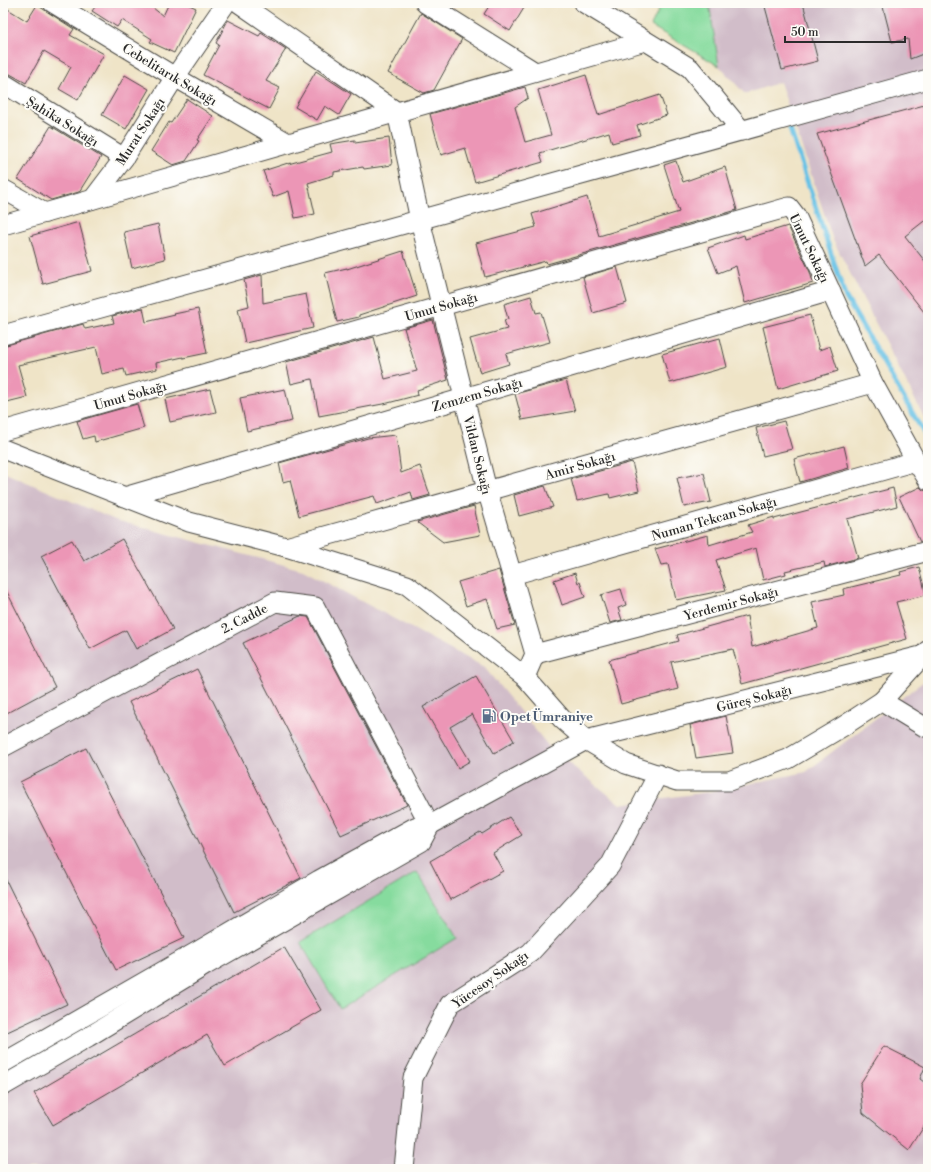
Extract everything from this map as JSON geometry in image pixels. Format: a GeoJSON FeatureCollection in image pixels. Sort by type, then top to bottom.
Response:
{"type":"FeatureCollection","features":[{"type":"Feature","properties":{"kind":"street","name":"Cebelitarık Sokağı"},"geometry":{"type":"LineString","coordinates":[[53,3],[288,143]]}},
{"type":"Feature","properties":{"kind":"street","name":"Murat Sokağı"},"geometry":{"type":"LineString","coordinates":[[92,199],[124,158],[175,77],[226,3]]}},
{"type":"Feature","properties":{"kind":"street"},"geometry":{"type":"LineString","coordinates":[[239,3],[397,112]]}},
{"type":"Feature","properties":{"kind":"street"},"geometry":{"type":"LineString","coordinates":[[425,3],[535,72]]}},
{"type":"Feature","properties":{"kind":"street"},"geometry":{"type":"LineString","coordinates":[[584,3],[690,68],[742,131]]}},
{"type":"Feature","properties":{"kind":"street"},"geometry":{"type":"LineString","coordinates":[[3,225],[645,41]]}},
{"type":"Feature","properties":{"kind":"street"},"geometry":{"type":"LineString","coordinates":[[3,335],[928,79]]}},
{"type":"Feature","properties":{"kind":"street","name":"Şahika Sokağı"},"geometry":{"type":"LineString","coordinates":[[3,83],[124,158]]}},
{"type":"Feature","properties":{"kind":"street","name":"Vildan Sokağı"},"geometry":{"type":"LineString","coordinates":[[397,112],[420,220],[463,398],[487,490],[535,654]]}},
{"type":"Feature","properties":{"kind":"street"},"geometry":{"type":"LineString","coordinates":[[3,189],[45,213]]}},
{"type":"Feature","properties":{"kind":"street","name":"Umut Sokağı"},"geometry":{"type":"LineString","coordinates":[[3,432],[789,207],[796,216],[831,291]]}},
{"type":"Feature","properties":{"kind":"street"},"geometry":{"type":"LineString","coordinates":[[831,291],[873,383],[928,480]]}},
{"type":"Feature","properties":{"kind":"street","name":"Zemzem Sokağı"},"geometry":{"type":"LineString","coordinates":[[124,497],[831,291]]}},
{"type":"Feature","properties":{"kind":"street","name":"Amir Sokağı"},"geometry":{"type":"LineString","coordinates":[[286,546],[873,383]]}},
{"type":"Feature","properties":{"kind":"street"},"geometry":{"type":"LineString","coordinates":[[3,449],[189,522],[286,546],[407,585],[525,677],[562,719],[586,740],[626,764],[677,781],[728,781],[788,759],[882,701],[925,653]]}},
{"type":"Feature","properties":{"kind":"street","name":"Numan Tekcan Sokağı"},"geometry":{"type":"LineString","coordinates":[[512,575],[916,461]]}},
{"type":"Feature","properties":{"kind":"street","name":"Yerdemir Sokağı"},"geometry":{"type":"LineString","coordinates":[[535,654],[928,551]]}},
{"type":"Feature","properties":{"kind":"street","name":"2. Cadde"},"geometry":{"type":"LineString","coordinates":[[3,747],[275,602],[315,607],[430,825]]}},
{"type":"Feature","properties":{"kind":"street","name":"Güreş Sokağı"},"geometry":{"type":"LineString","coordinates":[[3,1063],[319,880],[416,827],[430,825],[586,740],[925,653]]}},
{"type":"Feature","properties":{"kind":"street"},"geometry":{"type":"LineString","coordinates":[[525,677],[535,654]]}},
{"type":"Feature","properties":{"kind":"street"},"geometry":{"type":"LineString","coordinates":[[882,701],[922,726],[928,728]]}},
{"type":"Feature","properties":{"kind":"street","name":"Yücesoy Sokağı"},"geometry":{"type":"LineString","coordinates":[[404,1169],[413,1078],[450,1004],[530,953],[610,866],[658,774]]}},
{"type":"Feature","properties":{"kind":"street"},"geometry":{"type":"LineString","coordinates":[[3,1086],[88,1037],[206,965],[422,842],[430,825]]}},
{"type":"Feature","properties":{"kind":"shaded area"},"geometry":{"type":"Polygon","coordinates":[[[709,3],[928,3],[928,425],[833,240],[780,82],[745,94],[719,66],[709,3]]]}},
{"type":"Feature","properties":{"kind":"shaded area"},"geometry":{"type":"Polygon","coordinates":[[[3,472],[115,520],[303,570],[484,667],[550,748],[620,804],[709,792],[806,772],[928,678],[928,1169],[3,1169],[3,472]]]}},
{"type":"Feature","properties":{"kind":"green space"},"geometry":{"type":"Polygon","coordinates":[[[662,3],[709,3],[719,66],[651,26],[662,3]]]}},
{"type":"Feature","properties":{"kind":"green space"},"geometry":{"type":"Polygon","coordinates":[[[417,872],[457,938],[340,1009],[300,942],[417,872]]]}},
{"type":"Feature","properties":{"kind":"building"},"geometry":{"type":"Polygon","coordinates":[[[98,3],[147,3],[163,16],[169,3],[185,3],[196,8],[174,53],[150,42],[152,39],[122,20],[117,27],[92,11],[98,3]]]}},
{"type":"Feature","properties":{"kind":"building"},"geometry":{"type":"Polygon","coordinates":[[[446,3],[457,3],[454,8],[446,3]]]}},
{"type":"Feature","properties":{"kind":"building"},"geometry":{"type":"Polygon","coordinates":[[[491,3],[527,3],[510,31],[484,14],[491,3]]]}},
{"type":"Feature","properties":{"kind":"building"},"geometry":{"type":"Polygon","coordinates":[[[764,3],[803,3],[818,61],[782,70],[764,3]]]}},
{"type":"Feature","properties":{"kind":"building"},"geometry":{"type":"Polygon","coordinates":[[[882,3],[928,3],[928,52],[910,59],[908,39],[892,42],[882,3]]]}},
{"type":"Feature","properties":{"kind":"building"},"geometry":{"type":"Polygon","coordinates":[[[37,5],[74,29],[70,35],[104,54],[78,100],[59,89],[71,67],[44,51],[26,83],[3,70],[3,6],[27,21],[37,5]]]}},
{"type":"Feature","properties":{"kind":"building"},"geometry":{"type":"Polygon","coordinates":[[[421,13],[462,39],[434,90],[424,93],[388,73],[421,13]]]}},
{"type":"Feature","properties":{"kind":"building"},"geometry":{"type":"Polygon","coordinates":[[[228,20],[259,36],[261,33],[286,49],[266,81],[280,88],[269,109],[203,75],[219,45],[216,43],[228,20]]]}},
{"type":"Feature","properties":{"kind":"building"},"geometry":{"type":"Polygon","coordinates":[[[316,71],[351,94],[339,115],[325,106],[317,120],[295,107],[316,71]]]}},
{"type":"Feature","properties":{"kind":"building"},"geometry":{"type":"Polygon","coordinates":[[[125,75],[149,89],[126,129],[102,115],[125,75]]]}},
{"type":"Feature","properties":{"kind":"building"},"geometry":{"type":"Polygon","coordinates":[[[586,75],[598,115],[660,95],[667,115],[637,125],[640,135],[612,143],[609,132],[540,153],[543,162],[475,182],[465,148],[441,155],[430,114],[525,87],[528,98],[515,107],[525,142],[551,135],[538,90],[586,75]]]}},
{"type":"Feature","properties":{"kind":"building"},"geometry":{"type":"Polygon","coordinates":[[[187,99],[213,116],[197,140],[199,141],[186,161],[173,165],[151,151],[169,122],[171,123],[187,99]]]}},
{"type":"Feature","properties":{"kind":"building"},"geometry":{"type":"Polygon","coordinates":[[[928,104],[928,218],[905,236],[928,265],[928,317],[879,255],[865,266],[817,134],[928,104]]]}},
{"type":"Feature","properties":{"kind":"building"},"geometry":{"type":"Polygon","coordinates":[[[51,126],[101,157],[79,192],[51,200],[18,179],[51,126]]]}},
{"type":"Feature","properties":{"kind":"building"},"geometry":{"type":"Polygon","coordinates":[[[389,138],[392,165],[364,169],[363,167],[334,172],[334,175],[308,183],[315,214],[295,218],[289,191],[273,197],[263,171],[332,152],[330,144],[355,140],[355,143],[389,138]]]}},
{"type":"Feature","properties":{"kind":"building"},"geometry":{"type":"Polygon","coordinates":[[[676,161],[683,182],[725,167],[737,210],[547,264],[546,261],[485,277],[476,243],[536,227],[532,214],[587,197],[599,236],[679,212],[664,165],[676,161]]]}},
{"type":"Feature","properties":{"kind":"building"},"geometry":{"type":"Polygon","coordinates":[[[79,222],[92,271],[43,284],[30,236],[79,222]]]}},
{"type":"Feature","properties":{"kind":"building"},"geometry":{"type":"Polygon","coordinates":[[[158,224],[165,259],[132,268],[124,232],[158,224]]]}},
{"type":"Feature","properties":{"kind":"building"},"geometry":{"type":"Polygon","coordinates":[[[788,226],[810,272],[813,283],[745,303],[736,266],[718,273],[708,248],[744,235],[745,239],[788,226]]]}},
{"type":"Feature","properties":{"kind":"building"},"geometry":{"type":"Polygon","coordinates":[[[403,251],[417,296],[359,315],[359,317],[337,322],[325,273],[347,269],[403,251]]]}},
{"type":"Feature","properties":{"kind":"building"},"geometry":{"type":"Polygon","coordinates":[[[617,267],[627,303],[593,313],[583,277],[617,267]]]}},
{"type":"Feature","properties":{"kind":"building"},"geometry":{"type":"Polygon","coordinates":[[[262,275],[263,303],[306,294],[313,328],[245,343],[238,309],[249,306],[244,280],[262,275]]]}},
{"type":"Feature","properties":{"kind":"building"},"geometry":{"type":"Polygon","coordinates":[[[531,296],[536,313],[541,312],[550,342],[506,354],[509,364],[480,373],[470,339],[507,329],[504,320],[508,319],[504,304],[531,296]]]}},
{"type":"Feature","properties":{"kind":"building"},"geometry":{"type":"Polygon","coordinates":[[[143,308],[146,322],[198,309],[207,353],[156,363],[157,369],[126,376],[124,369],[102,374],[96,347],[18,365],[27,397],[3,403],[3,346],[83,324],[85,329],[114,323],[112,316],[143,308]]]}},
{"type":"Feature","properties":{"kind":"building"},"geometry":{"type":"Polygon","coordinates":[[[810,315],[819,350],[830,346],[838,371],[778,389],[763,327],[810,315]]]}},
{"type":"Feature","properties":{"kind":"building"},"geometry":{"type":"Polygon","coordinates":[[[433,320],[448,380],[417,390],[418,395],[388,403],[319,416],[312,379],[291,384],[286,362],[374,337],[385,379],[417,371],[404,328],[433,320]]]}},
{"type":"Feature","properties":{"kind":"building"},"geometry":{"type":"Polygon","coordinates":[[[720,338],[727,367],[670,383],[662,354],[720,338]]]}},
{"type":"Feature","properties":{"kind":"building"},"geometry":{"type":"Polygon","coordinates":[[[566,380],[575,411],[522,420],[515,394],[566,380]]]}},
{"type":"Feature","properties":{"kind":"building"},"geometry":{"type":"Polygon","coordinates":[[[210,389],[216,412],[170,422],[165,399],[210,389]]]}},
{"type":"Feature","properties":{"kind":"building"},"geometry":{"type":"Polygon","coordinates":[[[285,389],[292,421],[247,431],[240,398],[285,389]]]}},
{"type":"Feature","properties":{"kind":"building"},"geometry":{"type":"Polygon","coordinates":[[[137,404],[144,428],[95,442],[94,436],[83,439],[77,421],[137,404]]]}},
{"type":"Feature","properties":{"kind":"building"},"geometry":{"type":"Polygon","coordinates":[[[784,421],[792,449],[763,456],[756,428],[784,421]]]}},
{"type":"Feature","properties":{"kind":"building"},"geometry":{"type":"Polygon","coordinates":[[[396,435],[401,473],[420,466],[430,495],[413,500],[411,492],[377,504],[374,496],[299,516],[290,480],[283,482],[279,463],[368,438],[396,435]]]}},
{"type":"Feature","properties":{"kind":"building"},"geometry":{"type":"Polygon","coordinates":[[[844,446],[849,468],[800,482],[794,459],[844,446]]]}},
{"type":"Feature","properties":{"kind":"building"},"geometry":{"type":"Polygon","coordinates":[[[632,462],[639,491],[610,498],[609,494],[577,501],[571,479],[632,462]]]}},
{"type":"Feature","properties":{"kind":"building"},"geometry":{"type":"Polygon","coordinates":[[[704,473],[711,502],[684,507],[677,478],[704,473]]]}},
{"type":"Feature","properties":{"kind":"building"},"geometry":{"type":"Polygon","coordinates":[[[545,486],[553,507],[519,516],[514,495],[545,486]]]}},
{"type":"Feature","properties":{"kind":"building"},"geometry":{"type":"Polygon","coordinates":[[[920,487],[923,490],[928,491],[928,540],[920,542],[899,497],[920,487]]]}},
{"type":"Feature","properties":{"kind":"building"},"geometry":{"type":"Polygon","coordinates":[[[893,488],[897,506],[847,519],[858,558],[825,567],[824,562],[785,571],[786,574],[763,580],[756,548],[716,560],[726,590],[676,600],[668,564],[661,565],[655,549],[708,535],[709,545],[752,532],[748,525],[774,517],[774,519],[893,488]]]}},
{"type":"Feature","properties":{"kind":"building"},"geometry":{"type":"Polygon","coordinates":[[[474,506],[480,535],[443,542],[417,522],[474,506]]]}},
{"type":"Feature","properties":{"kind":"building"},"geometry":{"type":"Polygon","coordinates":[[[122,539],[173,629],[136,649],[126,630],[90,649],[41,556],[72,540],[84,561],[122,539]]]}},
{"type":"Feature","properties":{"kind":"building"},"geometry":{"type":"Polygon","coordinates":[[[919,567],[926,595],[896,602],[907,639],[742,684],[733,649],[671,662],[678,689],[621,704],[609,660],[679,641],[677,635],[747,616],[752,647],[818,628],[812,602],[844,595],[843,589],[901,575],[900,572],[919,567]]]}},
{"type":"Feature","properties":{"kind":"building"},"geometry":{"type":"Polygon","coordinates":[[[499,570],[515,625],[497,629],[487,599],[466,606],[458,582],[499,570]]]}},
{"type":"Feature","properties":{"kind":"building"},"geometry":{"type":"Polygon","coordinates":[[[575,573],[585,597],[562,605],[554,580],[575,573]]]}},
{"type":"Feature","properties":{"kind":"building"},"geometry":{"type":"Polygon","coordinates":[[[3,584],[55,687],[3,715],[3,584]]]}},
{"type":"Feature","properties":{"kind":"building"},"geometry":{"type":"Polygon","coordinates":[[[621,589],[626,605],[618,608],[622,620],[610,623],[601,595],[621,589]]]}},
{"type":"Feature","properties":{"kind":"building"},"geometry":{"type":"Polygon","coordinates":[[[300,616],[308,617],[407,805],[341,835],[243,643],[300,616]]]}},
{"type":"Feature","properties":{"kind":"building"},"geometry":{"type":"Polygon","coordinates":[[[197,669],[301,878],[234,912],[129,702],[197,669]]]}},
{"type":"Feature","properties":{"kind":"building"},"geometry":{"type":"Polygon","coordinates":[[[476,676],[514,741],[494,753],[472,714],[450,727],[470,761],[458,768],[423,707],[476,676]]]}},
{"type":"Feature","properties":{"kind":"building"},"geometry":{"type":"Polygon","coordinates":[[[726,716],[733,753],[696,758],[690,725],[726,716]]]}},
{"type":"Feature","properties":{"kind":"building"},"geometry":{"type":"Polygon","coordinates":[[[86,748],[184,938],[116,970],[20,782],[86,748]]]}},
{"type":"Feature","properties":{"kind":"building"},"geometry":{"type":"Polygon","coordinates":[[[509,817],[522,835],[493,853],[503,871],[450,900],[430,861],[480,832],[482,834],[509,817]]]}},
{"type":"Feature","properties":{"kind":"building"},"geometry":{"type":"Polygon","coordinates":[[[3,874],[67,1004],[3,1034],[3,874]]]}},
{"type":"Feature","properties":{"kind":"building"},"geometry":{"type":"Polygon","coordinates":[[[284,947],[321,1010],[225,1066],[207,1035],[53,1125],[34,1093],[284,947]]]}},
{"type":"Feature","properties":{"kind":"building"},"geometry":{"type":"Polygon","coordinates":[[[884,1046],[925,1067],[920,1079],[928,1085],[928,1120],[909,1150],[863,1113],[860,1084],[884,1046]]]}},
{"type":"Feature","properties":{"kind":"waterway"},"geometry":{"type":"LineString","coordinates":[[790,129],[845,296],[928,440]]}},
{"type":"Feature","properties":{"kind":"place","name":"Opet Ümraniye"},"geometry":{"type":"Point","coordinates":[489,716]}}]}
